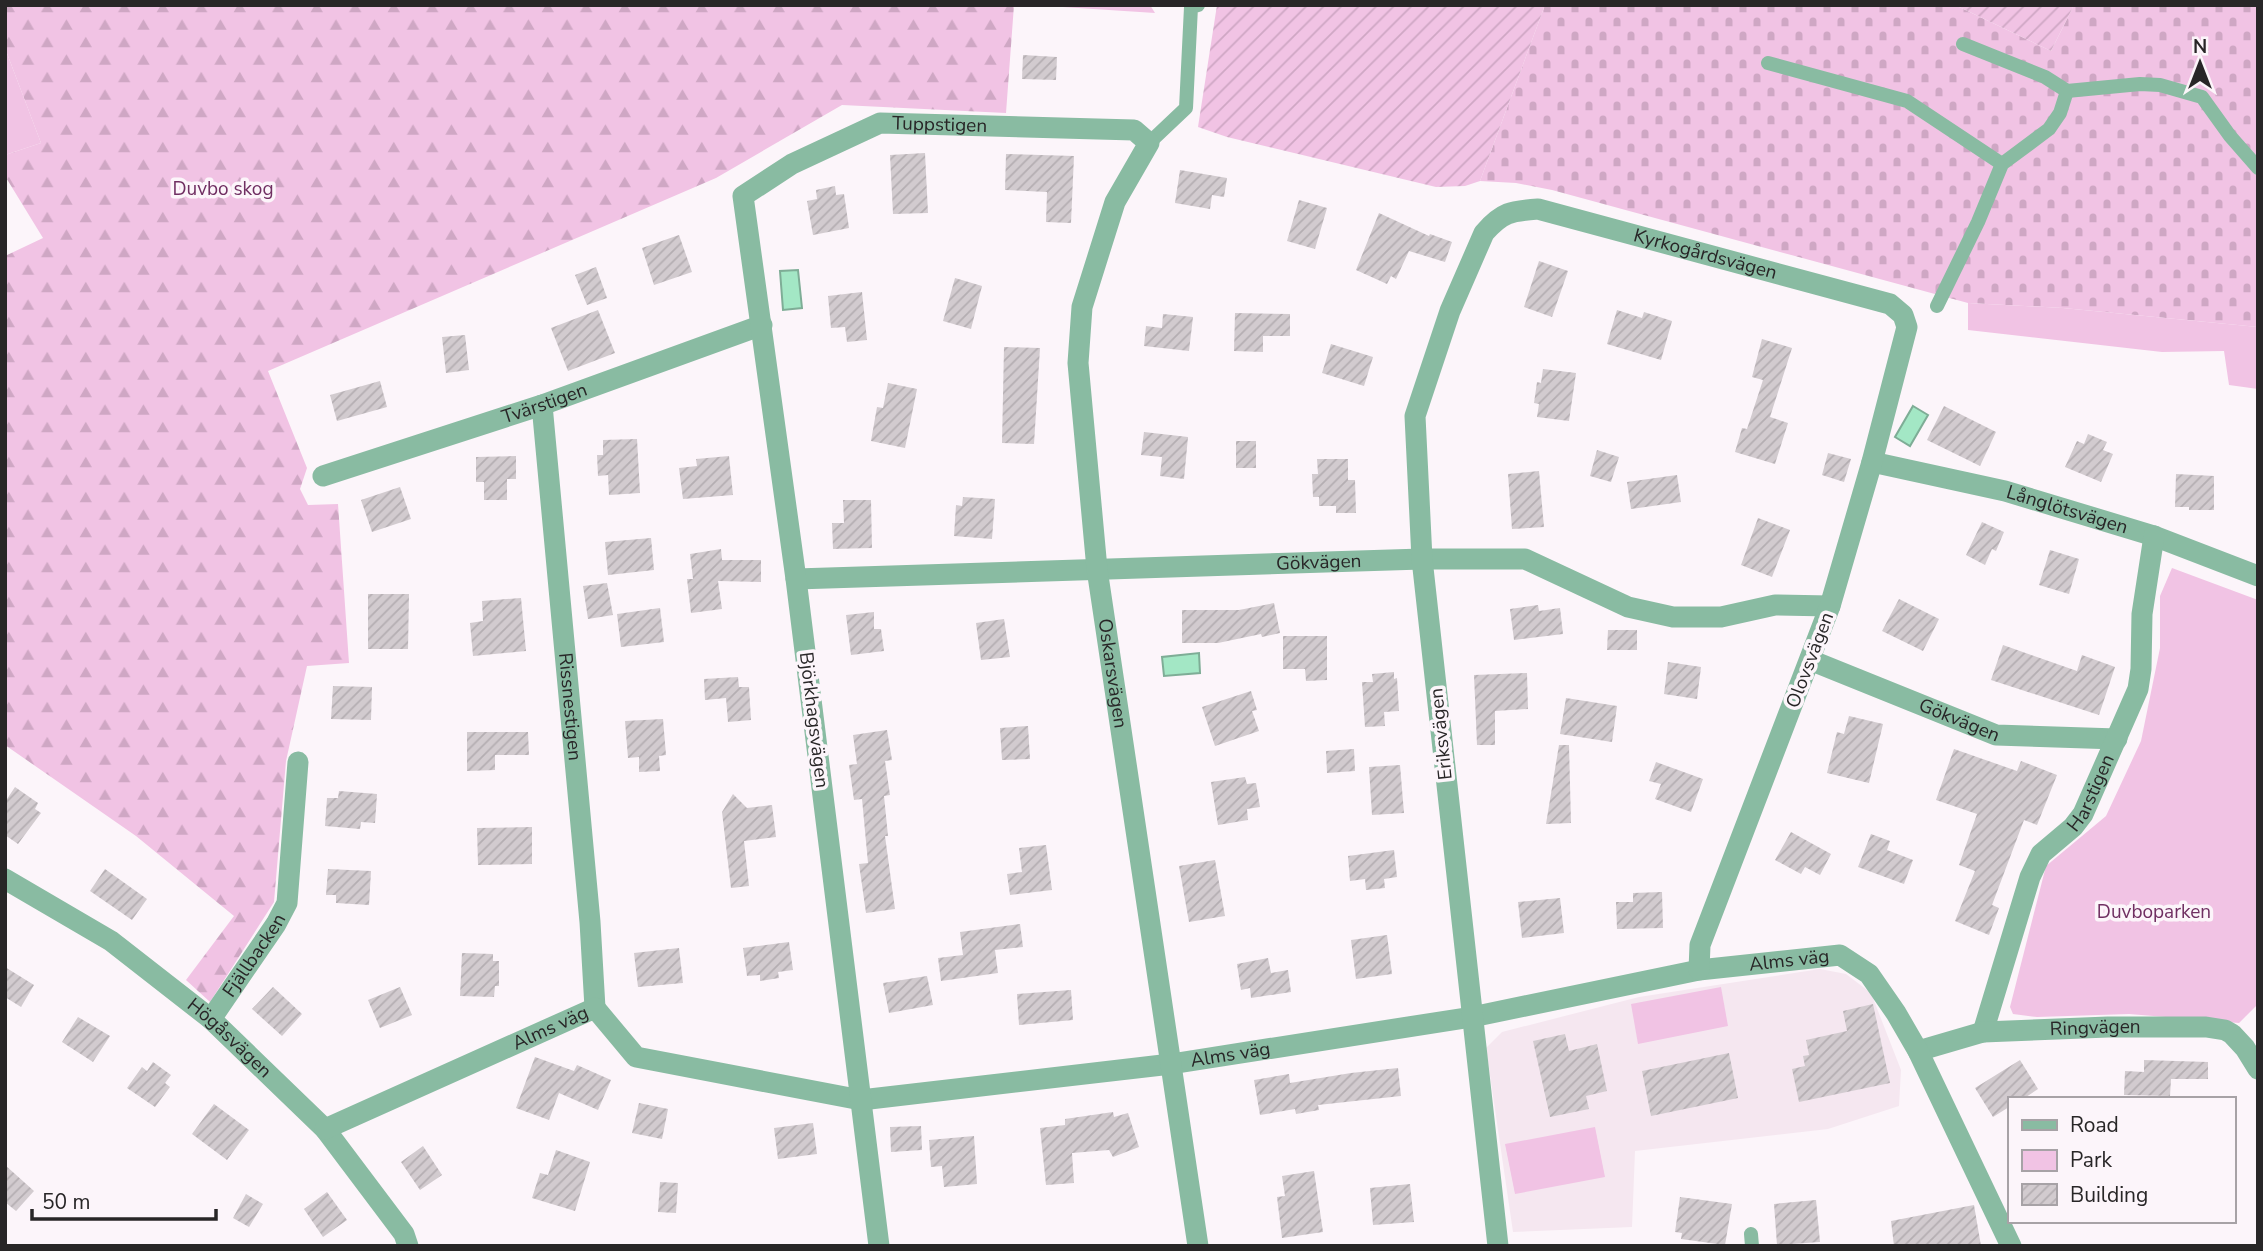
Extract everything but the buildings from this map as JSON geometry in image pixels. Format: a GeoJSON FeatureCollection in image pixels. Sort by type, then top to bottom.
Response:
{"type":"FeatureCollection","features":[{"type":"Feature","properties":{"kind":"street","name":"Tuppstigen"},"geometry":{"type":"LineString","coordinates":[[743,196],[792,164],[880,123],[1134,130],[1149,143]]}},
{"type":"Feature","properties":{"kind":"street","name":"Oskarsvägen"},"geometry":{"type":"LineString","coordinates":[[1149,143],[1115,202],[1082,307],[1078,363],[1097,569],[1198,1246]]}},
{"type":"Feature","properties":{"kind":"street","name":"Björkhagsvägen"},"geometry":{"type":"LineString","coordinates":[[743,196],[796,579],[879,1246]]}},
{"type":"Feature","properties":{"kind":"street","name":"Kyrkogårdsvägen"},"geometry":{"type":"LineString","coordinates":[[1484,233],[1493,222],[1510,211],[1538,209],[1890,304],[1903,315],[1907,327],[1902,342]]}},
{"type":"Feature","properties":{"kind":"street","name":"Eriksvägen"},"geometry":{"type":"LineString","coordinates":[[1484,233],[1450,311],[1415,416],[1422,559],[1498,1246]]}},
{"type":"Feature","properties":{"kind":"street","name":"Tvärstigen"},"geometry":{"type":"LineString","coordinates":[[323,476],[542,405],[762,325]]}},
{"type":"Feature","properties":{"kind":"street","name":"Olovsvägen"},"geometry":{"type":"LineString","coordinates":[[1699,970],[1700,944],[1830,606],[1872,462],[1902,342]]}},
{"type":"Feature","properties":{"kind":"street","name":"Rissnestigen"},"geometry":{"type":"LineString","coordinates":[[542,405],[590,922],[595,1008]]}},
{"type":"Feature","properties":{"kind":"street","name":"Långlötsvägen"},"geometry":{"type":"LineString","coordinates":[[1872,462],[2005,491],[2154,536],[2258,576]]}},
{"type":"Feature","properties":{"kind":"street","name":"Harstigen"},"geometry":{"type":"LineString","coordinates":[[1983,1032],[2030,877],[2040,854],[2073,827],[2083,814],[2138,690],[2142,614],[2154,536]]}},
{"type":"Feature","properties":{"kind":"street","name":"Gökvägen"},"geometry":{"type":"LineString","coordinates":[[796,579],[1422,559],[1525,559],[1628,607],[1673,617],[1721,617],[1775,605],[1830,606]]}},
{"type":"Feature","properties":{"kind":"street","name":"Gökvägen"},"geometry":{"type":"LineString","coordinates":[[1810,660],[1996,734],[2117,739]]}},
{"type":"Feature","properties":{"kind":"street","name":"Fjällbacken"},"geometry":{"type":"LineString","coordinates":[[211,1019],[287,903],[298,762]]}},
{"type":"Feature","properties":{"kind":"street","name":"Högåsvägen"},"geometry":{"type":"LineString","coordinates":[[5,879],[111,941],[211,1019],[325,1129],[404,1234],[408,1246]]}},
{"type":"Feature","properties":{"kind":"street","name":"Alms väg"},"geometry":{"type":"LineString","coordinates":[[325,1129],[595,1008],[636,1057],[861,1100],[1171,1064],[1472,1017],[1699,970],[1840,955],[1870,974],[1896,1013],[1918,1051],[2011,1246]]}},
{"type":"Feature","properties":{"kind":"street","name":"Ringvägen"},"geometry":{"type":"LineString","coordinates":[[1918,1051],[1983,1032],[2206,1027],[2232,1034],[2258,1069]]}},
{"type":"Feature","properties":{"kind":"lane","name":"Oskarsvägen"},"geometry":{"type":"LineString","coordinates":[[1149,143],[1186,108],[1191,7],[1198,5]]}},
{"type":"Feature","properties":{"kind":"lane"},"geometry":{"type":"LineString","coordinates":[[1963,44],[2045,77],[2067,91],[2140,84],[2160,85],[2202,97],[2258,169]]}},
{"type":"Feature","properties":{"kind":"lane"},"geometry":{"type":"LineString","coordinates":[[1768,63],[1907,101],[2002,164]]}},
{"type":"Feature","properties":{"kind":"lane"},"geometry":{"type":"LineString","coordinates":[[1937,306],[1978,222],[2002,164],[2049,130],[2060,113],[2067,91]]}},
{"type":"Feature","properties":{"kind":"shaded area"},"geometry":{"type":"Polygon","coordinates":[[[798,270],[802,308],[783,310],[780,271],[798,270]]]}},
{"type":"Feature","properties":{"kind":"shaded area"},"geometry":{"type":"Polygon","coordinates":[[[1913,406],[1928,415],[1910,446],[1895,437],[1913,406]]]}},
{"type":"Feature","properties":{"kind":"shaded area"},"geometry":{"type":"Polygon","coordinates":[[[1199,653],[1200,673],[1164,676],[1162,657],[1199,653]]]}},
{"type":"Feature","properties":{"kind":"shaded area"},"geometry":{"type":"Polygon","coordinates":[[[1820,969],[1846,974],[1871,993],[1901,1070],[1899,1106],[1828,1129],[1635,1151],[1632,1227],[1513,1232],[1486,1048],[1502,1032],[1639,997],[1820,969]]]}},
{"type":"Feature","properties":{"kind":"green space","name":"Duvbo skog"},"geometry":{"type":"Polygon","coordinates":[[[5,5],[1014,5],[1006,113],[842,105],[716,178],[268,371],[307,468],[300,489],[308,505],[338,504],[349,663],[307,666],[286,761],[274,902],[210,1002],[186,980],[234,916],[136,836],[5,745],[5,256],[43,238],[5,176],[5,155],[41,143],[5,48],[5,5]]]}},
{"type":"Feature","properties":{"kind":"green space"},"geometry":{"type":"Polygon","coordinates":[[[1032,5],[1150,5],[1155,13],[1032,5]]]}},
{"type":"Feature","properties":{"kind":"green space"},"geometry":{"type":"Polygon","coordinates":[[[1217,5],[1545,5],[1480,181],[1465,186],[1436,187],[1227,137],[1198,127],[1217,5]]]}},
{"type":"Feature","properties":{"kind":"green space"},"geometry":{"type":"Polygon","coordinates":[[[1545,5],[1955,5],[2051,51],[2074,5],[2258,5],[2258,327],[2063,308],[1968,303],[1552,190],[1516,183],[1480,181],[1545,5]]]}},
{"type":"Feature","properties":{"kind":"green space"},"geometry":{"type":"Polygon","coordinates":[[[1955,5],[2074,5],[2051,51],[1955,5]]]}},
{"type":"Feature","properties":{"kind":"green space"},"geometry":{"type":"Polygon","coordinates":[[[5,48],[41,143],[5,155],[5,48]]]}},
{"type":"Feature","properties":{"kind":"green space"},"geometry":{"type":"Polygon","coordinates":[[[1968,303],[2063,308],[2258,327],[2258,389],[2229,385],[2224,351],[2162,352],[1968,330],[1968,303]]]}},
{"type":"Feature","properties":{"kind":"green space","name":"Duvboparken"},"geometry":{"type":"Polygon","coordinates":[[[2172,568],[2258,600],[2258,1004],[2239,1023],[2129,1014],[2037,1017],[2013,1014],[2010,1007],[2046,866],[2106,816],[2141,741],[2160,648],[2160,596],[2172,568]]]}},
{"type":"Feature","properties":{"kind":"green space"},"geometry":{"type":"Polygon","coordinates":[[[1721,987],[1728,1026],[1638,1044],[1631,1004],[1721,987]]]}},
{"type":"Feature","properties":{"kind":"green space"},"geometry":{"type":"Polygon","coordinates":[[[1595,1127],[1605,1177],[1515,1194],[1505,1144],[1595,1127]]]}}]}
